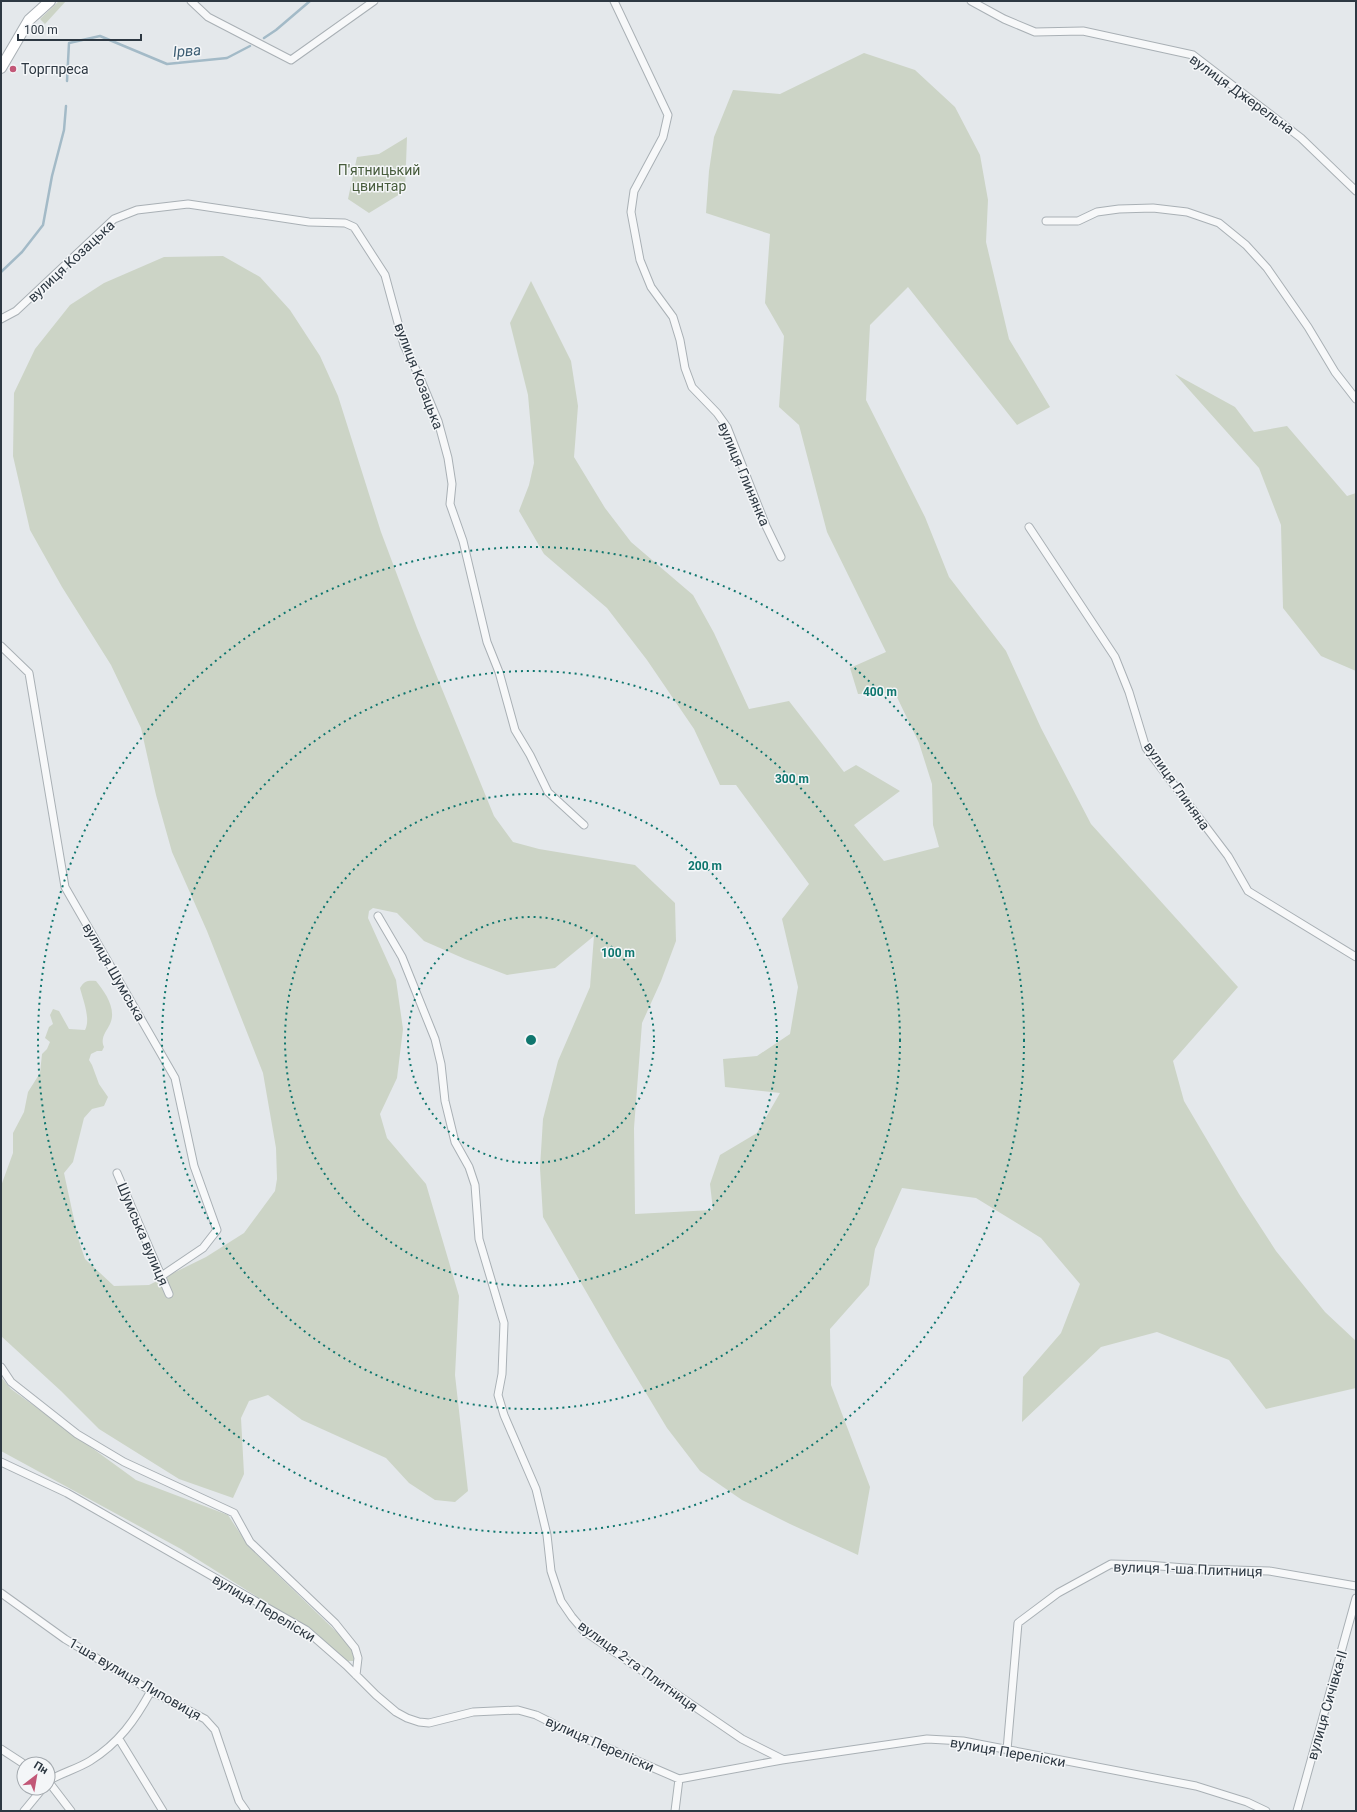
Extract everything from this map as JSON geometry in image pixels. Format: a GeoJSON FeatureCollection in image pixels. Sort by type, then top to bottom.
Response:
{"type":"FeatureCollection","features":[{"type":"Feature","properties":{"kind":"main road"},"geometry":{"type":"LineString","coordinates":[[3,62],[29,20],[50,1]]}},
{"type":"Feature","properties":{"kind":"street"},"geometry":{"type":"LineString","coordinates":[[191,1],[208,17],[291,60],[374,1]]}},
{"type":"Feature","properties":{"kind":"street","name":"вулиця Глинянка"},"geometry":{"type":"LineString","coordinates":[[614,1],[668,115],[663,136],[634,192],[631,212],[640,260],[651,287],[673,317],[680,340],[685,368],[692,387],[717,413],[727,427],[766,526],[780,557]]}},
{"type":"Feature","properties":{"kind":"street","name":"вулиця Джерельна"},"geometry":{"type":"LineString","coordinates":[[971,1],[1004,19],[1035,32],[1083,31],[1193,55],[1301,138],[1356,191]]}},
{"type":"Feature","properties":{"kind":"street","name":"вулиця Козацька"},"geometry":{"type":"LineString","coordinates":[[1,319],[16,312],[114,219],[137,210],[188,204],[309,222],[345,223],[354,227],[385,275],[404,345],[438,421],[448,458],[452,484],[450,504],[463,541],[488,642],[499,672],[515,730],[530,755],[548,792],[584,825]]}},
{"type":"Feature","properties":{"kind":"street"},"geometry":{"type":"LineString","coordinates":[[1046,221],[1078,220],[1097,212],[1119,209],[1153,208],[1187,212],[1219,223],[1246,245],[1267,268],[1308,327],[1335,372],[1356,399]]}},
{"type":"Feature","properties":{"kind":"street","name":"вулиця Глиняна"},"geometry":{"type":"LineString","coordinates":[[1029,528],[1115,657],[1129,692],[1146,748],[1228,856],[1248,891],[1356,957]]}},
{"type":"Feature","properties":{"kind":"street","name":"вулиця Шумська"},"geometry":{"type":"LineString","coordinates":[[1,646],[30,673],[65,888],[175,1078],[194,1166],[216,1230],[203,1248],[160,1277]]}},
{"type":"Feature","properties":{"kind":"street","name":"вулиця 2-га Плитниця"},"geometry":{"type":"LineString","coordinates":[[378,916],[402,957],[434,1039],[441,1064],[445,1101],[455,1142],[468,1167],[475,1185],[479,1239],[504,1323],[502,1374],[498,1395],[504,1415],[536,1489],[547,1535],[551,1571],[561,1601],[572,1617],[584,1630],[742,1738],[782,1760]]}},
{"type":"Feature","properties":{"kind":"street","name":"Шумська вулиця"},"geometry":{"type":"LineString","coordinates":[[117,1174],[168,1294]]}},
{"type":"Feature","properties":{"kind":"street"},"geometry":{"type":"LineString","coordinates":[[1,1367],[11,1382],[77,1434],[124,1462],[234,1513],[250,1542],[335,1623],[355,1648],[358,1658],[356,1675]]}},
{"type":"Feature","properties":{"kind":"street","name":"вулиця Переліски"},"geometry":{"type":"LineString","coordinates":[[1,1462],[74,1497],[306,1630],[356,1675],[376,1696],[396,1712],[407,1718],[429,1723],[473,1712],[518,1710],[536,1716],[679,1779],[782,1760],[927,1740],[964,1741],[1196,1786],[1247,1802],[1266,1811]]}},
{"type":"Feature","properties":{"kind":"street","name":"вулиця 1-ша Плитниця"},"geometry":{"type":"LineString","coordinates":[[1007,1750],[1018,1623],[1058,1593],[1100,1569],[1111,1564],[1269,1571],[1356,1586]]}},
{"type":"Feature","properties":{"kind":"street","name":"1-ша вулиця Липовиця"},"geometry":{"type":"LineString","coordinates":[[1,1593],[65,1639],[151,1691],[205,1719],[215,1730],[239,1801],[246,1811]]}},
{"type":"Feature","properties":{"kind":"street","name":"вулиця Сичівка-II"},"geometry":{"type":"LineString","coordinates":[[1297,1811],[1354,1613],[1356,1598]]}},
{"type":"Feature","properties":{"kind":"street"},"geometry":{"type":"LineString","coordinates":[[56,1777],[89,1761],[119,1739],[138,1716],[151,1691]]}},
{"type":"Feature","properties":{"kind":"street"},"geometry":{"type":"LineString","coordinates":[[119,1739],[163,1811]]}},
{"type":"Feature","properties":{"kind":"street"},"geometry":{"type":"LineString","coordinates":[[1,1749],[16,1759]]}},
{"type":"Feature","properties":{"kind":"street"},"geometry":{"type":"LineString","coordinates":[[675,1811],[679,1779]]}},
{"type":"Feature","properties":{"kind":"street"},"geometry":{"type":"LineString","coordinates":[[56,1791],[71,1811]]}},
{"type":"Feature","properties":{"kind":"street"},"geometry":{"type":"LineString","coordinates":[[24,1811],[36,1796]]}},
{"type":"Feature","properties":{"kind":"green space"},"geometry":{"type":"Polygon","coordinates":[[[59,1],[66,1],[45,24],[40,19],[59,1]]]}},
{"type":"Feature","properties":{"kind":"green space"},"geometry":{"type":"Polygon","coordinates":[[[864,53],[915,70],[955,107],[980,155],[988,200],[986,242],[1009,339],[1050,407],[1017,425],[908,287],[870,325],[866,400],[925,517],[949,577],[1006,651],[1041,728],[1091,824],[1238,987],[1173,1061],[1184,1101],[1239,1194],[1276,1251],[1325,1312],[1356,1341],[1356,1388],[1266,1409],[1229,1360],[1157,1332],[1101,1347],[1022,1422],[1023,1377],[1061,1333],[1080,1284],[1041,1238],[976,1198],[902,1188],[875,1249],[869,1285],[830,1329],[831,1385],[870,1487],[858,1555],[790,1524],[742,1500],[700,1471],[667,1428],[543,1217],[540,1168],[543,1119],[558,1061],[590,987],[594,936],[555,968],[507,975],[424,941],[397,913],[373,908],[369,911],[368,918],[396,980],[403,1029],[397,1078],[380,1114],[387,1138],[426,1184],[459,1296],[455,1375],[468,1491],[455,1502],[435,1500],[409,1483],[386,1458],[302,1420],[268,1395],[249,1401],[241,1418],[244,1474],[233,1498],[179,1479],[99,1429],[61,1391],[1,1336],[1,1186],[13,1153],[13,1133],[24,1112],[28,1092],[40,1073],[42,1054],[47,1049],[50,1042],[45,1038],[49,1027],[53,1024],[50,1015],[53,1009],[59,1011],[69,1029],[85,1030],[87,1026],[87,1015],[80,988],[85,982],[96,981],[103,990],[111,1007],[112,1018],[103,1038],[104,1047],[102,1051],[97,1051],[91,1054],[89,1060],[99,1084],[108,1097],[104,1106],[92,1109],[84,1118],[73,1162],[64,1173],[78,1238],[85,1259],[114,1286],[149,1285],[206,1257],[244,1233],[275,1191],[277,1179],[276,1148],[263,1073],[207,931],[172,852],[156,795],[141,728],[111,665],[62,587],[30,530],[13,456],[14,393],[35,349],[70,305],[104,283],[164,257],[223,256],[260,277],[290,310],[320,356],[338,396],[381,532],[417,628],[494,816],[513,842],[539,849],[635,865],[675,903],[676,941],[661,981],[642,1023],[634,1128],[635,1214],[713,1210],[710,1184],[720,1155],[757,1133],[780,1093],[725,1087],[723,1059],[757,1056],[790,1034],[798,987],[782,919],[809,884],[736,785],[720,785],[694,729],[647,660],[607,608],[544,554],[519,511],[529,485],[534,463],[528,395],[510,323],[531,281],[571,361],[578,406],[574,457],[605,508],[631,542],[693,595],[714,633],[749,709],[789,701],[844,772],[856,765],[900,791],[854,825],[884,861],[939,847],[933,825],[932,784],[919,743],[895,693],[858,694],[850,668],[886,652],[827,532],[799,425],[779,407],[784,336],[765,303],[770,234],[706,213],[709,171],[714,137],[733,90],[780,94],[864,53]]]}},
{"type":"Feature","properties":{"kind":"green space","name":"П'ятницький цвинтар"},"geometry":{"type":"Polygon","coordinates":[[[407,137],[405,191],[369,213],[348,199],[357,157],[379,154],[407,137]]]}},
{"type":"Feature","properties":{"kind":"green space"},"geometry":{"type":"Polygon","coordinates":[[[1175,374],[1235,407],[1254,432],[1287,426],[1347,496],[1356,493],[1356,671],[1321,656],[1283,608],[1281,525],[1259,468],[1175,374]]]}},
{"type":"Feature","properties":{"kind":"green space"},"geometry":{"type":"Polygon","coordinates":[[[1,1377],[11,1389],[136,1480],[228,1515],[249,1547],[352,1647],[356,1661],[346,1661],[296,1621],[181,1549],[1,1451],[1,1377]]]}},
{"type":"Feature","properties":{"kind":"waterway","name":"Ірва"},"geometry":{"type":"LineString","coordinates":[[264,38],[276,30],[310,1]]}},
{"type":"Feature","properties":{"kind":"waterway","name":"Ірва"},"geometry":{"type":"LineString","coordinates":[[67,81],[69,43],[100,36],[167,64],[227,58],[250,46]]}},
{"type":"Feature","properties":{"kind":"waterway","name":"Ірва"},"geometry":{"type":"LineString","coordinates":[[1,272],[22,252],[43,225],[52,176],[64,130],[66,106]]}},
{"type":"Feature","properties":{"kind":"place","name":"Торгпреса"},"geometry":{"type":"Point","coordinates":[13,69]}}]}
